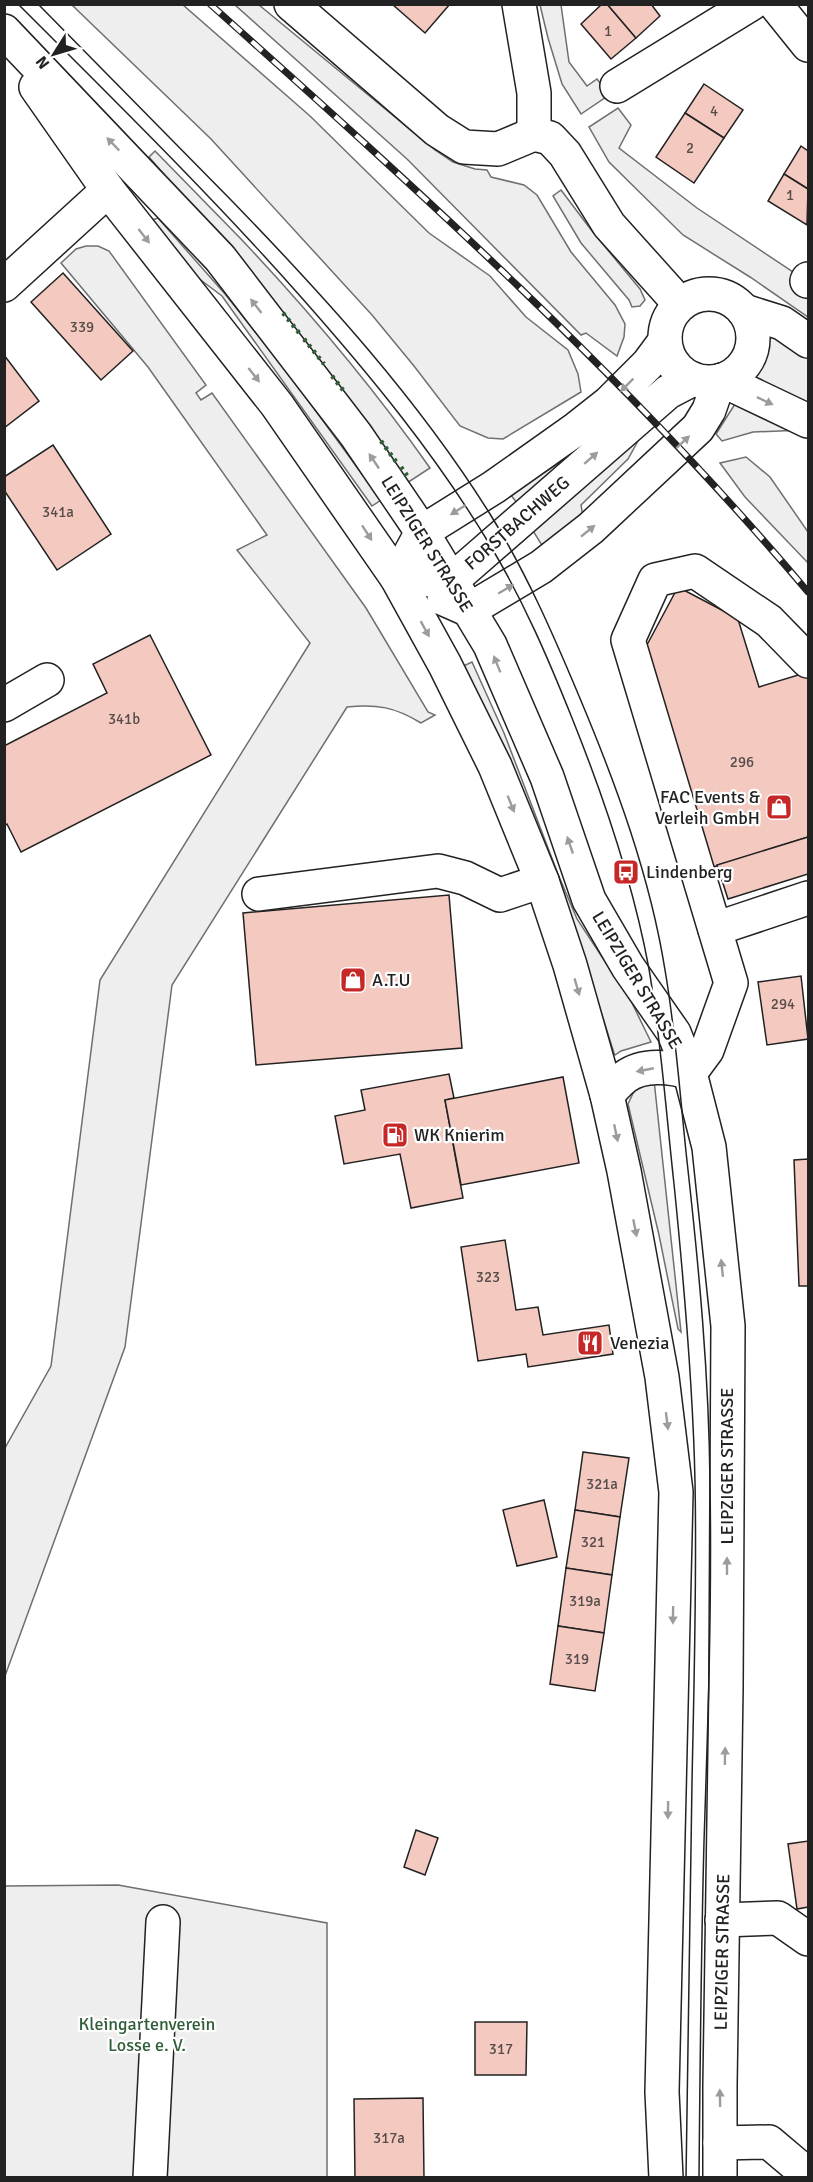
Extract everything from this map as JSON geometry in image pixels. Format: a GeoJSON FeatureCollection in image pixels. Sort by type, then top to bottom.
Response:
{"type":"FeatureCollection","features":[{"type":"Feature","properties":{"kind":"main road"},"geometry":{"type":"LineString","coordinates":[[291,4],[436,130],[464,147],[498,149],[534,134],[550,138],[565,154],[609,225],[680,304]]}},
{"type":"Feature","properties":{"kind":"main road"},"geometry":{"type":"LineString","coordinates":[[519,4],[534,93],[534,134]]}},
{"type":"Feature","properties":{"kind":"main road"},"geometry":{"type":"LineString","coordinates":[[617,86],[752,4]]}},
{"type":"Feature","properties":{"kind":"main road"},"geometry":{"type":"LineString","coordinates":[[775,4],[808,45]]}},
{"type":"Feature","properties":{"kind":"main road","name":"LEIPZIGER STRASSE"},"geometry":{"type":"LineString","coordinates":[[4,31],[136,167],[220,258],[356,435],[422,532],[425,579],[446,665],[495,766],[542,881],[570,965],[607,1095],[626,1182],[662,1377],[676,1492],[662,2092],[666,2178]]}},
{"type":"Feature","properties":{"kind":"main road","name":"LEIPZIGER STRASSE"},"geometry":{"type":"LineString","coordinates":[[4,41],[108,190],[277,405],[425,579],[469,610],[490,645],[547,777],[589,900],[627,967],[674,1033],[690,1073],[709,1147],[728,1326],[720,2178]]}},
{"type":"Feature","properties":{"kind":"main road"},"geometry":{"type":"LineString","coordinates":[[4,285],[136,167]]}},
{"type":"Feature","properties":{"kind":"main road"},"geometry":{"type":"LineString","coordinates":[[711,380],[734,374],[745,364],[751,352],[753,339],[751,324],[744,311],[730,299],[710,294],[700,295],[680,304],[672,314],[667,325],[665,340],[667,353],[674,364],[711,380],[808,421]]}},
{"type":"Feature","properties":{"kind":"main road"},"geometry":{"type":"LineString","coordinates":[[744,311],[782,324],[808,341]]}},
{"type":"Feature","properties":{"kind":"main road","name":"FORSTBACHWEG"},"geometry":{"type":"LineString","coordinates":[[425,579],[422,532],[494,487],[609,403],[648,364],[665,340]]}},
{"type":"Feature","properties":{"kind":"main road"},"geometry":{"type":"LineString","coordinates":[[469,610],[541,567],[591,528],[698,428],[709,410],[711,380]]}},
{"type":"Feature","properties":{"kind":"main road","name":"FORSTBACHWEG"},"geometry":{"type":"LineString","coordinates":[[425,579],[668,392],[711,380]]}},
{"type":"Feature","properties":{"kind":"main road"},"geometry":{"type":"LineString","coordinates":[[607,1095],[626,1076],[644,1069],[677,1068],[690,1073],[707,1050],[731,983],[628,640],[656,580],[695,572],[769,621],[808,661]]}},
{"type":"Feature","properties":{"kind":"main road"},"geometry":{"type":"LineString","coordinates":[[4,705],[47,680]]}},
{"type":"Feature","properties":{"kind":"main road"},"geometry":{"type":"LineString","coordinates":[[259,894],[438,871],[465,878],[500,895],[542,881]]}},
{"type":"Feature","properties":{"kind":"main road"},"geometry":{"type":"LineString","coordinates":[[715,929],[808,898]]}},
{"type":"Feature","properties":{"kind":"main road"},"geometry":{"type":"LineString","coordinates":[[722,1920],[778,1918],[808,1939]]}},
{"type":"Feature","properties":{"kind":"main road"},"geometry":{"type":"LineString","coordinates":[[150,2178],[163,1922]]}},
{"type":"Feature","properties":{"kind":"main road"},"geometry":{"type":"LineString","coordinates":[[720,2143],[769,2142],[808,2175]]}},
{"type":"Feature","properties":{"kind":"green space"},"geometry":{"type":"Polygon","coordinates":[[[72,5],[183,5],[310,116],[429,233],[490,276],[526,317],[568,350],[578,374],[581,392],[503,439],[488,438],[460,426],[372,315],[211,139],[72,5]]]}},
{"type":"Feature","properties":{"kind":"green space"},"geometry":{"type":"Polygon","coordinates":[[[235,5],[259,5],[435,150],[453,162],[487,170],[491,177],[524,185],[537,195],[571,252],[615,305],[625,324],[624,337],[617,356],[586,333],[581,335],[407,159],[235,5]]]}},
{"type":"Feature","properties":{"kind":"green space"},"geometry":{"type":"Polygon","coordinates":[[[540,5],[561,5],[569,62],[587,86],[597,79],[609,95],[581,114],[562,84],[540,5]]]}},
{"type":"Feature","properties":{"kind":"green space"},"geometry":{"type":"Polygon","coordinates":[[[618,108],[631,125],[619,148],[697,208],[808,282],[808,317],[683,235],[609,162],[589,127],[618,108]]]}},
{"type":"Feature","properties":{"kind":"green space"},"geometry":{"type":"Polygon","coordinates":[[[155,151],[241,239],[316,322],[386,408],[430,468],[407,483],[203,220],[149,157],[155,151]]]}},
{"type":"Feature","properties":{"kind":"green space"},"geometry":{"type":"Polygon","coordinates":[[[561,190],[640,289],[645,300],[640,306],[632,307],[629,300],[581,243],[553,196],[561,190]]]}},
{"type":"Feature","properties":{"kind":"green space"},"geometry":{"type":"Polygon","coordinates":[[[158,218],[225,294],[288,373],[381,500],[372,506],[222,296],[186,269],[152,220],[158,218]]]}},
{"type":"Feature","properties":{"kind":"green space"},"geometry":{"type":"Polygon","coordinates":[[[98,246],[109,251],[206,385],[196,393],[201,400],[212,393],[366,608],[428,712],[435,715],[421,723],[403,713],[386,708],[347,707],[172,985],[125,1347],[5,1676],[5,1448],[51,1366],[100,980],[310,643],[237,550],[267,535],[148,367],[61,263],[76,249],[98,246]]]}},
{"type":"Feature","properties":{"kind":"green space"},"geometry":{"type":"Polygon","coordinates":[[[770,331],[808,355],[808,403],[754,377],[766,360],[770,331]]]}},
{"type":"Feature","properties":{"kind":"green space"},"geometry":{"type":"Polygon","coordinates":[[[735,404],[803,430],[753,432],[722,441],[716,434],[735,404]]]}},
{"type":"Feature","properties":{"kind":"green space"},"geometry":{"type":"Polygon","coordinates":[[[643,432],[628,459],[581,505],[583,517],[543,547],[530,526],[643,432]]]}},
{"type":"Feature","properties":{"kind":"green space"},"geometry":{"type":"Polygon","coordinates":[[[578,451],[521,508],[510,494],[578,451]]]}},
{"type":"Feature","properties":{"kind":"green space"},"geometry":{"type":"Polygon","coordinates":[[[746,457],[770,477],[808,532],[808,563],[745,497],[720,463],[746,457]]]}},
{"type":"Feature","properties":{"kind":"green space"},"geometry":{"type":"Polygon","coordinates":[[[472,662],[504,733],[577,919],[631,1001],[651,1042],[615,1055],[614,1053],[572,920],[459,668],[472,662]]]}},
{"type":"Feature","properties":{"kind":"green space"},"geometry":{"type":"Polygon","coordinates":[[[654,1080],[681,1332],[678,1329],[659,1235],[628,1104],[635,1089],[654,1080]]]}},
{"type":"Feature","properties":{"kind":"green space","name":"Kleingartenverein Losse e. V."},"geometry":{"type":"Polygon","coordinates":[[[118,1885],[327,1923],[327,2177],[5,2177],[4,1886],[118,1885]]]}},
{"type":"Feature","properties":{"kind":"building"},"geometry":{"type":"Polygon","coordinates":[[[392,4],[450,4],[425,33],[392,4]]]}},
{"type":"Feature","properties":{"kind":"building"},"geometry":{"type":"Polygon","coordinates":[[[602,4],[607,4],[636,38],[611,59],[581,24],[602,4]]]}},
{"type":"Feature","properties":{"kind":"building"},"geometry":{"type":"Polygon","coordinates":[[[607,4],[651,4],[660,16],[636,38],[607,4]]]}},
{"type":"Feature","properties":{"kind":"building"},"geometry":{"type":"Polygon","coordinates":[[[704,84],[743,110],[724,138],[685,113],[704,84]]]}},
{"type":"Feature","properties":{"kind":"building"},"geometry":{"type":"Polygon","coordinates":[[[685,113],[724,138],[694,183],[656,157],[685,113]]]}},
{"type":"Feature","properties":{"kind":"building"},"geometry":{"type":"Polygon","coordinates":[[[801,146],[808,151],[808,189],[784,174],[801,146]]]}},
{"type":"Feature","properties":{"kind":"building"},"geometry":{"type":"Polygon","coordinates":[[[784,174],[808,189],[807,225],[768,201],[784,174]]]}},
{"type":"Feature","properties":{"kind":"building"},"geometry":{"type":"Polygon","coordinates":[[[63,273],[133,351],[101,380],[31,302],[63,273]]]}},
{"type":"Feature","properties":{"kind":"building"},"geometry":{"type":"Polygon","coordinates":[[[4,355],[39,401],[4,428],[4,355]]]}},
{"type":"Feature","properties":{"kind":"building"},"geometry":{"type":"Polygon","coordinates":[[[53,445],[111,534],[57,570],[4,490],[4,477],[53,445]]]}},
{"type":"Feature","properties":{"kind":"building"},"geometry":{"type":"Polygon","coordinates":[[[678,587],[737,616],[759,687],[808,672],[808,837],[710,868],[640,646],[648,643],[678,587]]]}},
{"type":"Feature","properties":{"kind":"building"},"geometry":{"type":"Polygon","coordinates":[[[150,635],[211,755],[21,852],[7,824],[4,826],[4,746],[107,693],[93,664],[150,635]]]}},
{"type":"Feature","properties":{"kind":"building"},"geometry":{"type":"Polygon","coordinates":[[[808,837],[808,874],[728,899],[717,865],[808,837]]]}},
{"type":"Feature","properties":{"kind":"building","name":"A.T.U"},"geometry":{"type":"Polygon","coordinates":[[[449,895],[462,1048],[256,1065],[243,913],[449,895]]]}},
{"type":"Feature","properties":{"kind":"building"},"geometry":{"type":"Polygon","coordinates":[[[801,976],[808,1039],[767,1045],[758,982],[801,976]]]}},
{"type":"Feature","properties":{"kind":"building","name":"WK Knierim"},"geometry":{"type":"Polygon","coordinates":[[[449,1074],[454,1098],[445,1100],[463,1198],[411,1208],[400,1154],[344,1164],[335,1116],[365,1110],[361,1090],[449,1074]]]}},
{"type":"Feature","properties":{"kind":"building"},"geometry":{"type":"Polygon","coordinates":[[[563,1077],[579,1163],[461,1185],[445,1100],[563,1077]]]}},
{"type":"Feature","properties":{"kind":"building"},"geometry":{"type":"Polygon","coordinates":[[[808,1159],[808,1286],[799,1286],[794,1160],[808,1159]]]}},
{"type":"Feature","properties":{"kind":"building"},"geometry":{"type":"Polygon","coordinates":[[[505,1240],[516,1310],[538,1307],[543,1335],[609,1325],[613,1354],[528,1367],[526,1354],[478,1361],[461,1247],[505,1240]]]}},
{"type":"Feature","properties":{"kind":"building"},"geometry":{"type":"Polygon","coordinates":[[[583,1452],[629,1458],[620,1517],[575,1510],[583,1452]]]}},
{"type":"Feature","properties":{"kind":"building"},"geometry":{"type":"Polygon","coordinates":[[[544,1500],[557,1557],[517,1566],[503,1510],[544,1500]]]}},
{"type":"Feature","properties":{"kind":"building"},"geometry":{"type":"Polygon","coordinates":[[[575,1510],[620,1517],[612,1575],[566,1568],[575,1510]]]}},
{"type":"Feature","properties":{"kind":"building"},"geometry":{"type":"Polygon","coordinates":[[[566,1568],[612,1575],[604,1633],[558,1626],[566,1568]]]}},
{"type":"Feature","properties":{"kind":"building"},"geometry":{"type":"Polygon","coordinates":[[[558,1626],[604,1633],[595,1691],[550,1684],[558,1626]]]}},
{"type":"Feature","properties":{"kind":"building"},"geometry":{"type":"Polygon","coordinates":[[[416,1830],[438,1838],[425,1875],[404,1867],[416,1830]]]}},
{"type":"Feature","properties":{"kind":"building"},"geometry":{"type":"Polygon","coordinates":[[[808,1841],[808,1907],[797,1909],[788,1844],[808,1841]]]}},
{"type":"Feature","properties":{"kind":"building"},"geometry":{"type":"Polygon","coordinates":[[[475,2022],[527,2022],[526,2075],[475,2075],[475,2022]]]}},
{"type":"Feature","properties":{"kind":"building"},"geometry":{"type":"Polygon","coordinates":[[[423,2098],[424,2178],[355,2178],[354,2099],[423,2098]]]}},
{"type":"Feature","properties":{"kind":"tram line"},"geometry":{"type":"LineString","coordinates":[[18,4],[162,148],[267,259],[327,326],[425,448],[490,545],[534,630],[584,749],[617,842],[635,905],[649,969],[657,1022],[688,1333],[692,1408],[695,1482],[695,1594],[686,2178]]}},
{"type":"Feature","properties":{"kind":"tram line"},"geometry":{"type":"LineString","coordinates":[[38,4],[301,274],[369,350],[462,471],[503,536],[549,626],[606,763],[641,865],[659,935],[678,1065],[708,1402],[710,1618],[702,1926],[699,2178]]}},
{"type":"Feature","properties":{"kind":"railway"},"geometry":{"type":"LineString","coordinates":[[210,4],[444,216],[595,361],[668,436],[808,592]]}},
{"type":"Feature","properties":{"kind":"hedge"},"geometry":{"type":"LineString","coordinates":[[283,313],[300,334]]}},
{"type":"Feature","properties":{"kind":"hedge"},"geometry":{"type":"LineString","coordinates":[[304,339],[324,364]]}},
{"type":"Feature","properties":{"kind":"hedge"},"geometry":{"type":"LineString","coordinates":[[332,376],[343,390]]}},
{"type":"Feature","properties":{"kind":"hedge"},"geometry":{"type":"LineString","coordinates":[[381,441],[397,463]]}},
{"type":"Feature","properties":{"kind":"hedge"},"geometry":{"type":"LineString","coordinates":[[401,467],[408,477]]}},
{"type":"Feature","properties":{"kind":"place","name":"FAC Events & Verleih GmbH"},"geometry":{"type":"Point","coordinates":[779,807]}},
{"type":"Feature","properties":{"kind":"place","name":"Lindenberg"},"geometry":{"type":"Point","coordinates":[626,872]}},
{"type":"Feature","properties":{"kind":"place","name":"A.T.U"},"geometry":{"type":"Point","coordinates":[353,980]}},
{"type":"Feature","properties":{"kind":"place","name":"WK Knierim"},"geometry":{"type":"Point","coordinates":[395,1135]}},
{"type":"Feature","properties":{"kind":"place","name":"Venezia"},"geometry":{"type":"Point","coordinates":[590,1343]}}]}
